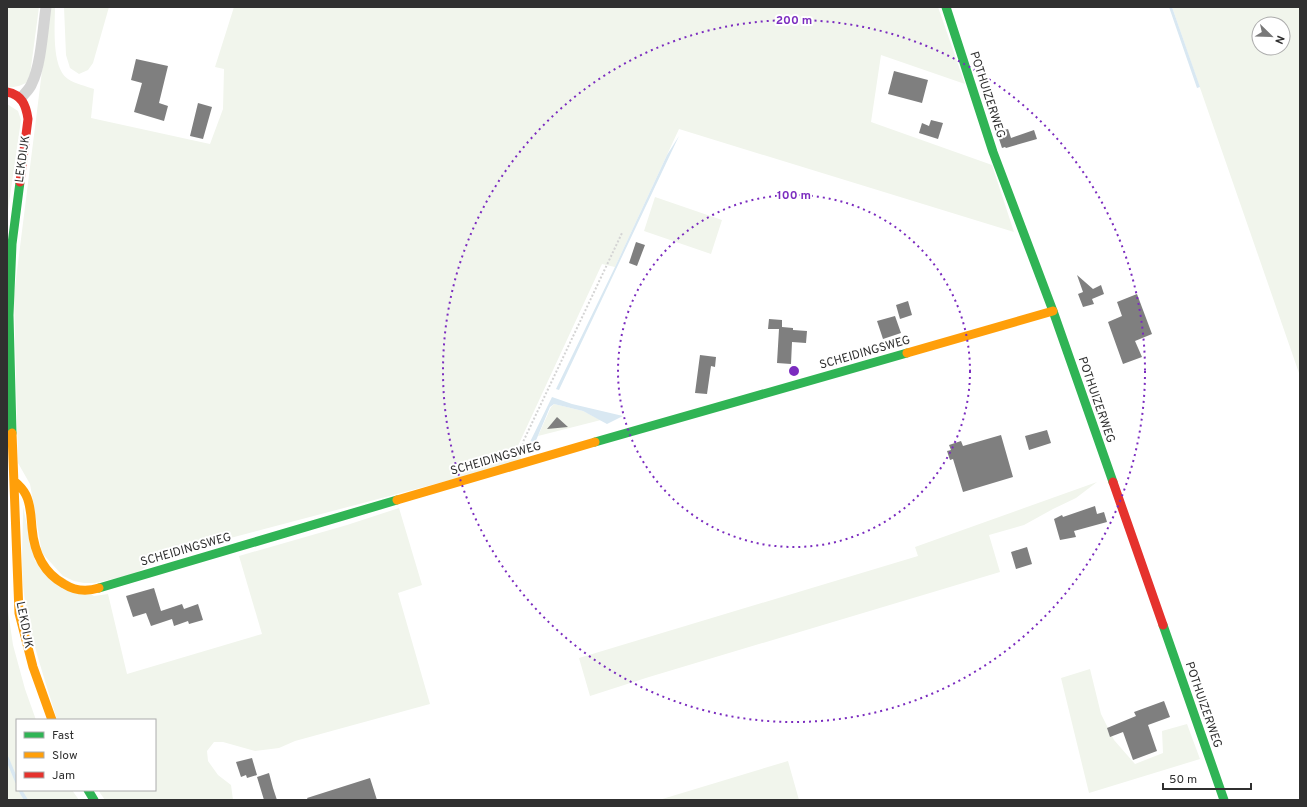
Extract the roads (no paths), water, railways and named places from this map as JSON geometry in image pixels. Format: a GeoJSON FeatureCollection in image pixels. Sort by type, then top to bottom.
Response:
{"type":"FeatureCollection","features":[{"type":"Feature","properties":{"kind":"street"},"geometry":{"type":"LineString","coordinates":[[7,92],[14,93],[21,98],[32,85],[36,72],[46,7]]}},
{"type":"Feature","properties":{"kind":"street","name":"POTHUIZERWEG"},"geometry":{"type":"LineString","coordinates":[[946,7],[993,152],[1053,311],[1224,800]]}},
{"type":"Feature","properties":{"kind":"street","name":"LEKDIJK"},"geometry":{"type":"LineString","coordinates":[[21,98],[27,108],[28,119],[12,244],[9,315],[9,362],[19,613],[24,638],[34,671],[52,719]]}},
{"type":"Feature","properties":{"kind":"street","name":"SCHEIDINGSWEG"},"geometry":{"type":"LineString","coordinates":[[14,481],[21,486],[28,500],[34,546],[37,555],[48,572],[56,579],[73,589],[89,591],[520,464],[1053,311]]}},
{"type":"Feature","properties":{"kind":"street"},"geometry":{"type":"LineString","coordinates":[[89,791],[94,800]]}},
{"type":"Feature","properties":{"kind":"waterway"},"geometry":{"type":"LineString","coordinates":[[7,758],[16,780]]}},
{"type":"Feature","properties":{"kind":"waterway"},"geometry":{"type":"LineString","coordinates":[[21,791],[26,800]]}}]}
